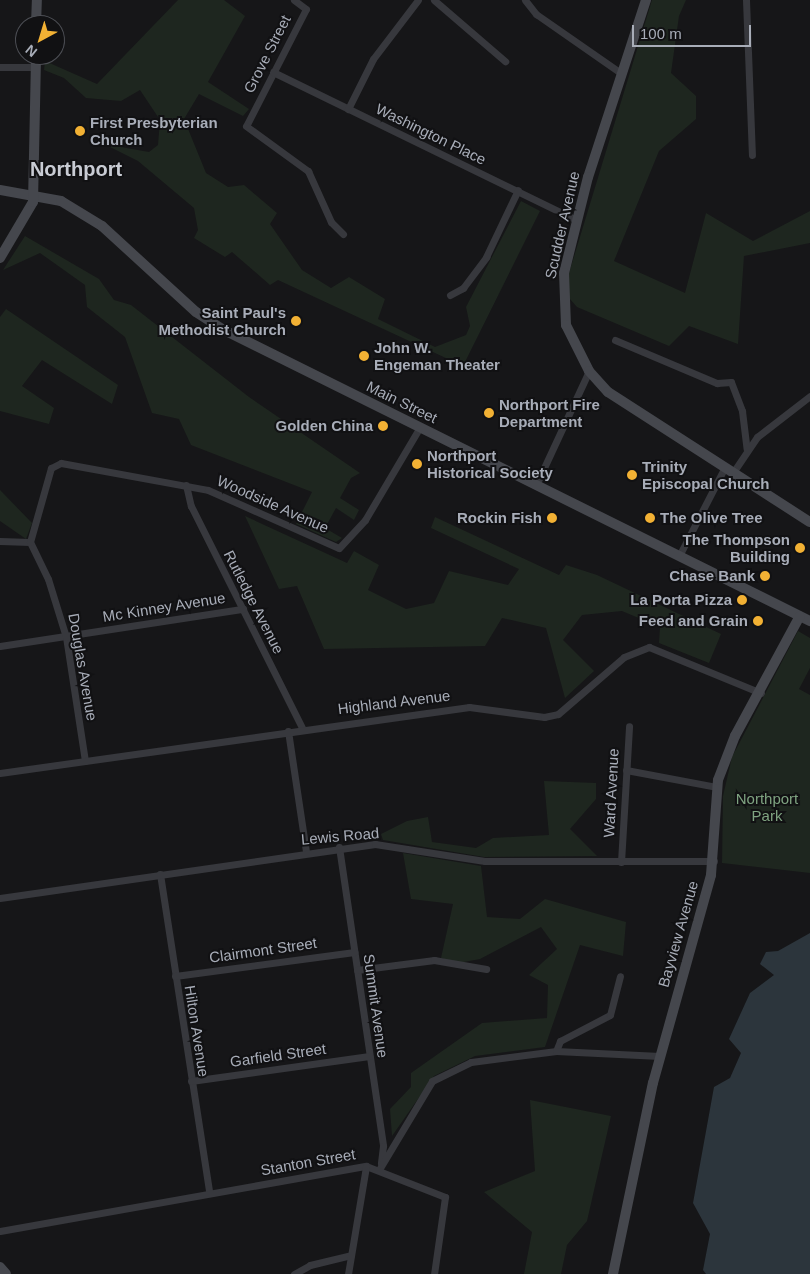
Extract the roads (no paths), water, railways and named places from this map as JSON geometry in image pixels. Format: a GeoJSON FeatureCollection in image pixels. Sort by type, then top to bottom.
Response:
{"type":"FeatureCollection","features":[{"type":"Feature","properties":{"kind":"main road"},"geometry":{"type":"LineString","coordinates":[[36,15],[37,0]]}},
{"type":"Feature","properties":{"kind":"main road","name":"Scudder Avenue"},"geometry":{"type":"LineString","coordinates":[[646,0],[621,73],[577,220],[564,273],[563,312],[590,372],[617,398],[810,522]]}},
{"type":"Feature","properties":{"kind":"main road"},"geometry":{"type":"LineString","coordinates":[[0,258],[34,194],[36,68]]}},
{"type":"Feature","properties":{"kind":"main road","name":"Main Street"},"geometry":{"type":"LineString","coordinates":[[0,190],[34,194],[61,201],[102,226],[209,322],[807,619]]}},
{"type":"Feature","properties":{"kind":"main road","name":"Bayview Avenue"},"geometry":{"type":"LineString","coordinates":[[613,1274],[660,1056],[714,861],[717,787],[735,736],[807,619]]}},
{"type":"Feature","properties":{"kind":"main road"},"geometry":{"type":"LineString","coordinates":[[0,1267],[6,1274]]}},
{"type":"Feature","properties":{"kind":"street","name":"Grove Street"},"geometry":{"type":"LineString","coordinates":[[294,0],[306,9],[246,126],[308,171],[331,222],[343,234]]}},
{"type":"Feature","properties":{"kind":"street"},"geometry":{"type":"LineString","coordinates":[[348,109],[374,58],[418,0]]}},
{"type":"Feature","properties":{"kind":"street"},"geometry":{"type":"LineString","coordinates":[[434,0],[505,61]]}},
{"type":"Feature","properties":{"kind":"street"},"geometry":{"type":"LineString","coordinates":[[526,0],[536,14],[621,73]]}},
{"type":"Feature","properties":{"kind":"street"},"geometry":{"type":"LineString","coordinates":[[746,0],[752,155]]}},
{"type":"Feature","properties":{"kind":"street"},"geometry":{"type":"LineString","coordinates":[[0,67],[36,68]]}},
{"type":"Feature","properties":{"kind":"street","name":"Washington Place"},"geometry":{"type":"LineString","coordinates":[[273,72],[577,220]]}},
{"type":"Feature","properties":{"kind":"street"},"geometry":{"type":"LineString","coordinates":[[450,295],[462,288],[486,257],[518,190]]}},
{"type":"Feature","properties":{"kind":"street"},"geometry":{"type":"LineString","coordinates":[[615,340],[717,384],[731,382],[742,411],[747,449]]}},
{"type":"Feature","properties":{"kind":"street"},"geometry":{"type":"LineString","coordinates":[[536,485],[590,372]]}},
{"type":"Feature","properties":{"kind":"street"},"geometry":{"type":"LineString","coordinates":[[679,556],[728,471],[747,449],[810,396]]}},
{"type":"Feature","properties":{"kind":"street","name":"Woodside Avenue"},"geometry":{"type":"LineString","coordinates":[[30,542],[51,468],[61,463],[208,490],[339,548],[365,520],[420,426]]}},
{"type":"Feature","properties":{"kind":"street","name":"Rutledge Avenue"},"geometry":{"type":"LineString","coordinates":[[186,486],[191,506],[302,728]]}},
{"type":"Feature","properties":{"kind":"street"},"geometry":{"type":"LineString","coordinates":[[0,541],[30,542]]}},
{"type":"Feature","properties":{"kind":"street","name":"Douglas Avenue"},"geometry":{"type":"LineString","coordinates":[[30,542],[48,580],[66,637],[85,761]]}},
{"type":"Feature","properties":{"kind":"street","name":"Mc Kinney Avenue"},"geometry":{"type":"LineString","coordinates":[[0,646],[243,609]]}},
{"type":"Feature","properties":{"kind":"street","name":"Highland Avenue"},"geometry":{"type":"LineString","coordinates":[[0,773],[302,728],[468,707],[544,716],[558,714],[624,657],[649,647],[761,693]]}},
{"type":"Feature","properties":{"kind":"street","name":"Ward Avenue"},"geometry":{"type":"LineString","coordinates":[[621,862],[629,726]]}},
{"type":"Feature","properties":{"kind":"street"},"geometry":{"type":"LineString","coordinates":[[288,731],[306,852]]}},
{"type":"Feature","properties":{"kind":"street"},"geometry":{"type":"LineString","coordinates":[[626,770],[717,787]]}},
{"type":"Feature","properties":{"kind":"street","name":"Lewis Road"},"geometry":{"type":"LineString","coordinates":[[0,898],[340,847],[375,844],[486,861],[714,861]]}},
{"type":"Feature","properties":{"kind":"street","name":"Summit Avenue"},"geometry":{"type":"LineString","coordinates":[[340,847],[383,1146],[380,1168]]}},
{"type":"Feature","properties":{"kind":"street","name":"Hilton Avenue"},"geometry":{"type":"LineString","coordinates":[[160,874],[209,1192]]}},
{"type":"Feature","properties":{"kind":"street","name":"Clairmont Street"},"geometry":{"type":"LineString","coordinates":[[175,976],[354,952]]}},
{"type":"Feature","properties":{"kind":"street"},"geometry":{"type":"LineString","coordinates":[[357,970],[434,960],[486,969]]}},
{"type":"Feature","properties":{"kind":"street"},"geometry":{"type":"LineString","coordinates":[[556,1051],[560,1041],[610,1015],[620,976]]}},
{"type":"Feature","properties":{"kind":"street"},"geometry":{"type":"LineString","coordinates":[[380,1168],[432,1081],[471,1062],[556,1051],[660,1056]]}},
{"type":"Feature","properties":{"kind":"street","name":"Garfield Street"},"geometry":{"type":"LineString","coordinates":[[191,1080],[369,1056]]}},
{"type":"Feature","properties":{"kind":"street"},"geometry":{"type":"LineString","coordinates":[[348,1274],[366,1166]]}},
{"type":"Feature","properties":{"kind":"street","name":"Stanton Street"},"geometry":{"type":"LineString","coordinates":[[0,1230],[366,1166],[380,1168],[445,1197],[434,1274]]}},
{"type":"Feature","properties":{"kind":"street"},"geometry":{"type":"LineString","coordinates":[[294,1274],[310,1265],[351,1255]]}},
{"type":"Feature","properties":{"kind":"place","name":"First Presbyterian Church"},"geometry":{"type":"Point","coordinates":[80,131]}},
{"type":"Feature","properties":{"kind":"place","name":"Saint Paul's Methodist Church"},"geometry":{"type":"Point","coordinates":[296,321]}},
{"type":"Feature","properties":{"kind":"place","name":"John W. Engeman Theater"},"geometry":{"type":"Point","coordinates":[364,356]}},
{"type":"Feature","properties":{"kind":"place","name":"Northport Fire Department"},"geometry":{"type":"Point","coordinates":[489,413]}},
{"type":"Feature","properties":{"kind":"place","name":"Golden China"},"geometry":{"type":"Point","coordinates":[383,426]}},
{"type":"Feature","properties":{"kind":"place","name":"Northport Historical Society"},"geometry":{"type":"Point","coordinates":[417,464]}},
{"type":"Feature","properties":{"kind":"place","name":"Trinity Episcopal Church"},"geometry":{"type":"Point","coordinates":[632,475]}},
{"type":"Feature","properties":{"kind":"place","name":"Rockin Fish"},"geometry":{"type":"Point","coordinates":[552,518]}},
{"type":"Feature","properties":{"kind":"place","name":"The Olive Tree"},"geometry":{"type":"Point","coordinates":[650,518]}},
{"type":"Feature","properties":{"kind":"place","name":"The Thompson Building"},"geometry":{"type":"Point","coordinates":[800,548]}},
{"type":"Feature","properties":{"kind":"place","name":"Chase Bank"},"geometry":{"type":"Point","coordinates":[765,576]}},
{"type":"Feature","properties":{"kind":"place","name":"La Porta Pizza"},"geometry":{"type":"Point","coordinates":[742,600]}},
{"type":"Feature","properties":{"kind":"place","name":"Feed and Grain"},"geometry":{"type":"Point","coordinates":[758,621]}},
{"type":"Feature","properties":{"kind":"district","name":"Northport"},"geometry":{"type":"Point","coordinates":[76,169]}},
{"type":"Feature","properties":{"kind":"park label","name":"Northport Park"},"geometry":{"type":"Point","coordinates":[767,806]}}]}
